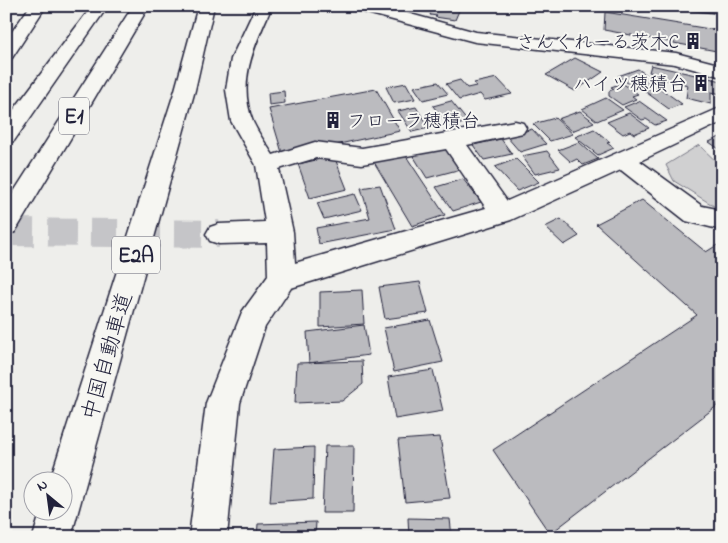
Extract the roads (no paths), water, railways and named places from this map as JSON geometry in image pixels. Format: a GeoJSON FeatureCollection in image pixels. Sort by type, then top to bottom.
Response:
{"type":"FeatureCollection","features":[{"type":"Feature","properties":{"kind":"main road"},"geometry":{"type":"LineString","coordinates":[[6,54],[38,6]]}},
{"type":"Feature","properties":{"kind":"main road"},"geometry":{"type":"LineString","coordinates":[[28,76],[86,6]]}},
{"type":"Feature","properties":{"kind":"main road","name":"E1"},"geometry":{"type":"LineString","coordinates":[[6,136],[100,6]]}},
{"type":"Feature","properties":{"kind":"main road","name":"E1"},"geometry":{"type":"LineString","coordinates":[[6,225],[141,6]]}},
{"type":"Feature","properties":{"kind":"main road","name":"中国自動車道"},"geometry":{"type":"LineString","coordinates":[[72,470],[185,90],[206,6]]}},
{"type":"Feature","properties":{"kind":"main road"},"geometry":{"type":"LineString","coordinates":[[264,6],[240,59],[236,90],[242,121],[267,165],[280,232],[282,279]]}},
{"type":"Feature","properties":{"kind":"main road"},"geometry":{"type":"LineString","coordinates":[[358,6],[476,37],[676,59],[722,70]]}},
{"type":"Feature","properties":{"kind":"main road"},"geometry":{"type":"LineString","coordinates":[[692,6],[722,8]]}},
{"type":"Feature","properties":{"kind":"main road"},"geometry":{"type":"LineString","coordinates":[[208,537],[223,403],[252,321],[282,279],[502,213],[722,114]]}},
{"type":"Feature","properties":{"kind":"main road"},"geometry":{"type":"LineString","coordinates":[[267,165],[315,150],[362,156],[452,141],[514,128]]}},
{"type":"Feature","properties":{"kind":"main road"},"geometry":{"type":"LineString","coordinates":[[452,141],[502,213]]}},
{"type":"Feature","properties":{"kind":"main road"},"geometry":{"type":"LineString","coordinates":[[623,160],[695,214],[722,220]]}},
{"type":"Feature","properties":{"kind":"main road"},"geometry":{"type":"LineString","coordinates":[[219,234],[280,232]]}},
{"type":"Feature","properties":{"kind":"main road"},"geometry":{"type":"LineString","coordinates":[[52,537],[57,520]]}},
{"type":"Feature","properties":{"kind":"tunnel"},"geometry":{"type":"LineString","coordinates":[[6,232],[219,234]]}},
{"type":"Feature","properties":{"kind":"place","name":"さんくれーる茨木C"},"geometry":{"type":"Point","coordinates":[693,41]}},
{"type":"Feature","properties":{"kind":"place","name":"ハイツ穂積台"},"geometry":{"type":"Point","coordinates":[701,83]}},
{"type":"Feature","properties":{"kind":"place","name":"フローラ穂積台"},"geometry":{"type":"Point","coordinates":[333,120]}}]}
